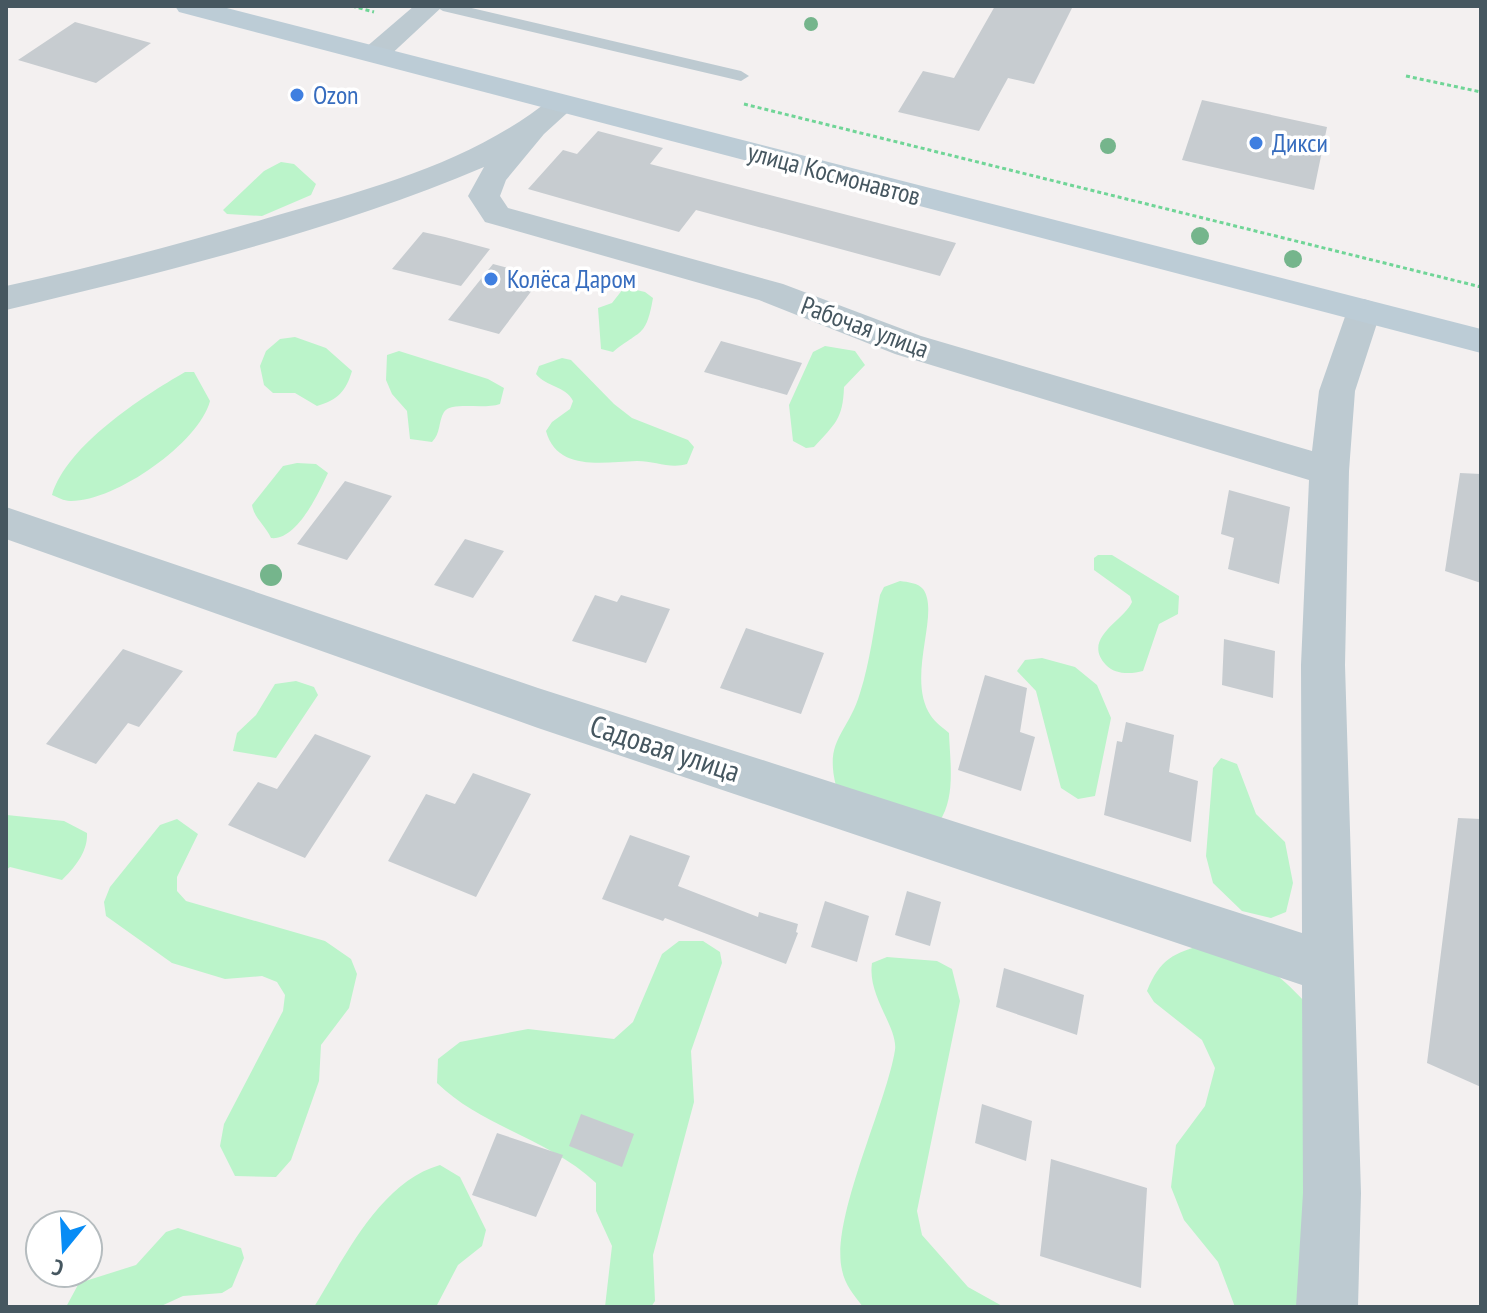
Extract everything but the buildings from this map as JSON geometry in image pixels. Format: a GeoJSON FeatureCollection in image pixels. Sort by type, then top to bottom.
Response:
{"type":"FeatureCollection","features":[{"type":"Feature","properties":{"kind":"main road","name":"улица Космонавтов"},"geometry":{"type":"LineString","coordinates":[[188,6],[1481,341]]}},
{"type":"Feature","properties":{"kind":"street"},"geometry":{"type":"LineString","coordinates":[[375,54],[421,14]]}},
{"type":"Feature","properties":{"kind":"street"},"geometry":{"type":"LineString","coordinates":[[6,298],[112,275],[407,187],[529,133],[562,104]]}},
{"type":"Feature","properties":{"kind":"street","name":"Рабочая улица"},"geometry":{"type":"LineString","coordinates":[[529,133],[491,178],[484,196],[496,215],[771,292],[908,345],[1329,471]]}},
{"type":"Feature","properties":{"kind":"street"},"geometry":{"type":"LineString","coordinates":[[1327,1307],[1332,1193],[1323,665],[1329,471],[1337,391],[1364,311]]}},
{"type":"Feature","properties":{"kind":"street","name":"Садовая улица"},"geometry":{"type":"LineString","coordinates":[[6,523],[538,708],[1327,967]]}},
{"type":"Feature","properties":{"kind":"lane"},"geometry":{"type":"LineString","coordinates":[[443,6],[741,76]]}},
{"type":"Feature","properties":{"kind":"path"},"geometry":{"type":"LineString","coordinates":[[352,6],[421,14]]}},
{"type":"Feature","properties":{"kind":"path"},"geometry":{"type":"LineString","coordinates":[[1406,76],[1481,92]]}},
{"type":"Feature","properties":{"kind":"path"},"geometry":{"type":"LineString","coordinates":[[735,102],[1481,287]]}},
{"type":"Feature","properties":{"kind":"green space"},"geometry":{"type":"Polygon","coordinates":[[[281,162],[294,164],[316,184],[311,195],[262,216],[227,214],[223,210],[264,171],[281,162]]]}},
{"type":"Feature","properties":{"kind":"green space"},"geometry":{"type":"Polygon","coordinates":[[[623,289],[645,292],[653,298],[645,327],[613,352],[601,349],[598,308],[612,303],[623,289]]]}},
{"type":"Feature","properties":{"kind":"green space"},"geometry":{"type":"Polygon","coordinates":[[[295,337],[326,348],[352,371],[336,398],[317,406],[295,393],[273,393],[264,385],[260,366],[266,351],[280,339],[295,337]]]}},
{"type":"Feature","properties":{"kind":"green space"},"geometry":{"type":"Polygon","coordinates":[[[825,346],[855,351],[865,365],[844,387],[840,414],[832,426],[814,447],[806,448],[793,441],[789,405],[813,352],[825,346]]]}},
{"type":"Feature","properties":{"kind":"green space"},"geometry":{"type":"Polygon","coordinates":[[[399,351],[488,379],[504,388],[500,404],[448,409],[432,442],[410,439],[407,411],[392,394],[386,380],[387,355],[399,351]]]}},
{"type":"Feature","properties":{"kind":"green space"},"geometry":{"type":"Polygon","coordinates":[[[562,358],[571,360],[632,418],[688,440],[694,447],[687,464],[583,462],[560,453],[546,431],[552,422],[570,409],[573,401],[566,392],[536,374],[539,366],[562,358]]]}},
{"type":"Feature","properties":{"kind":"green space"},"geometry":{"type":"Polygon","coordinates":[[[185,372],[194,372],[210,401],[203,417],[173,451],[153,467],[109,492],[70,501],[52,495],[60,476],[89,441],[128,409],[185,372]]]}},
{"type":"Feature","properties":{"kind":"green space"},"geometry":{"type":"Polygon","coordinates":[[[316,464],[328,473],[298,524],[281,537],[271,538],[252,505],[283,466],[316,464]]]}},
{"type":"Feature","properties":{"kind":"green space"},"geometry":{"type":"Polygon","coordinates":[[[1112,555],[1179,596],[1178,614],[1159,624],[1143,671],[1114,671],[1100,655],[1098,646],[1101,638],[1132,602],[1130,596],[1094,570],[1094,558],[1112,555]]]}},
{"type":"Feature","properties":{"kind":"green space"},"geometry":{"type":"Polygon","coordinates":[[[900,581],[921,587],[927,600],[921,684],[931,716],[949,733],[950,791],[939,822],[836,786],[833,770],[835,747],[855,707],[863,681],[880,595],[884,587],[900,581]]]}},
{"type":"Feature","properties":{"kind":"green space"},"geometry":{"type":"Polygon","coordinates":[[[1042,658],[1075,667],[1097,685],[1111,718],[1095,796],[1078,799],[1061,788],[1036,691],[1017,671],[1025,660],[1042,658]]]}},
{"type":"Feature","properties":{"kind":"green space"},"geometry":{"type":"Polygon","coordinates":[[[296,681],[314,687],[318,695],[276,758],[233,751],[237,733],[256,715],[275,684],[296,681]]]}},
{"type":"Feature","properties":{"kind":"green space"},"geometry":{"type":"Polygon","coordinates":[[[1221,758],[1237,764],[1256,814],[1285,842],[1293,883],[1286,912],[1271,918],[1242,911],[1213,883],[1206,856],[1213,768],[1221,758]]]}},
{"type":"Feature","properties":{"kind":"green space"},"geometry":{"type":"Polygon","coordinates":[[[7,815],[64,821],[87,833],[83,853],[62,880],[10,867],[6,870],[7,815]]]}},
{"type":"Feature","properties":{"kind":"green space"},"geometry":{"type":"Polygon","coordinates":[[[177,819],[198,834],[177,877],[177,891],[186,901],[325,941],[351,959],[357,974],[349,1008],[321,1045],[319,1081],[291,1160],[276,1177],[235,1176],[220,1146],[224,1124],[283,1011],[285,995],[277,982],[262,976],[225,979],[172,963],[106,916],[104,902],[110,887],[160,825],[177,819]]]}},
{"type":"Feature","properties":{"kind":"green space"},"geometry":{"type":"Polygon","coordinates":[[[679,941],[703,941],[720,952],[722,963],[691,1051],[694,1102],[653,1255],[655,1301],[651,1307],[605,1307],[612,1246],[596,1211],[596,1183],[558,1155],[455,1098],[437,1083],[438,1059],[460,1042],[528,1029],[614,1039],[633,1022],[662,954],[679,941]]]}},
{"type":"Feature","properties":{"kind":"green space"},"geometry":{"type":"Polygon","coordinates":[[[1206,944],[1260,963],[1303,1000],[1307,1307],[1235,1307],[1218,1262],[1184,1220],[1171,1187],[1176,1145],[1205,1106],[1215,1068],[1202,1040],[1154,1002],[1147,991],[1157,971],[1169,959],[1206,944]]]}},
{"type":"Feature","properties":{"kind":"green space"},"geometry":{"type":"Polygon","coordinates":[[[887,957],[937,961],[952,969],[960,1001],[917,1211],[922,1235],[968,1287],[1004,1307],[863,1307],[843,1275],[840,1248],[844,1222],[895,1050],[892,1031],[878,999],[872,975],[872,963],[887,957]]]}},
{"type":"Feature","properties":{"kind":"green space"},"geometry":{"type":"Polygon","coordinates":[[[440,1165],[460,1177],[486,1230],[482,1246],[458,1265],[436,1307],[314,1307],[352,1245],[382,1204],[399,1187],[440,1165]]]}},
{"type":"Feature","properties":{"kind":"green space"},"geometry":{"type":"Polygon","coordinates":[[[178,1228],[241,1248],[244,1258],[232,1287],[222,1293],[183,1296],[159,1307],[66,1307],[76,1289],[104,1289],[104,1275],[136,1265],[166,1232],[178,1228]]]}},
{"type":"Feature","properties":{"kind":"place","name":"Ozon"},"geometry":{"type":"Point","coordinates":[297,95]}},
{"type":"Feature","properties":{"kind":"place","name":"Дикси"},"geometry":{"type":"Point","coordinates":[1256,143]}},
{"type":"Feature","properties":{"kind":"place","name":"Колёса Даром"},"geometry":{"type":"Point","coordinates":[491,279]}}]}
